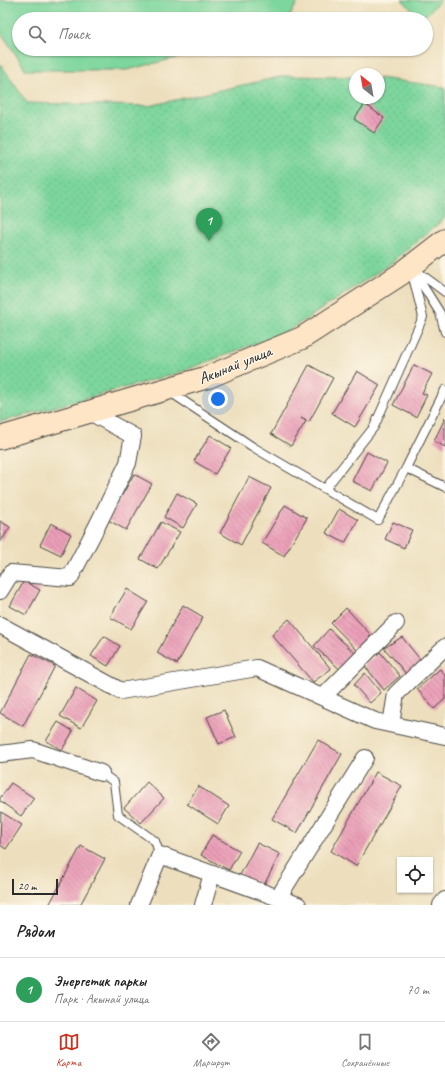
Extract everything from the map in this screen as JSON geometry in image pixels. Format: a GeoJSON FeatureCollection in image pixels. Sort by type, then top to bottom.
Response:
{"type":"FeatureCollection","features":[{"type":"Feature","properties":{"kind":"main road","name":"Акынай улица"},"geometry":{"type":"LineString","coordinates":[[0,438],[208,377],[302,338],[401,274],[445,240]]}},
{"type":"Feature","properties":{"kind":"street"},"geometry":{"type":"LineString","coordinates":[[0,592],[11,573],[70,578],[128,463],[133,436],[88,411]]}},
{"type":"Feature","properties":{"kind":"street"},"geometry":{"type":"LineString","coordinates":[[323,698],[396,623]]}},
{"type":"Feature","properties":{"kind":"street"},"geometry":{"type":"LineString","coordinates":[[0,624],[121,691],[257,668],[375,720],[439,735],[445,721]]}},
{"type":"Feature","properties":{"kind":"street"},"geometry":{"type":"LineString","coordinates":[[391,724],[396,694],[445,647]]}},
{"type":"Feature","properties":{"kind":"street"},"geometry":{"type":"LineString","coordinates":[[0,754],[33,750],[101,773]]}},
{"type":"Feature","properties":{"kind":"street"},"geometry":{"type":"LineString","coordinates":[[139,905],[160,855],[288,902],[365,758]]}},
{"type":"Feature","properties":{"kind":"street"},"geometry":{"type":"LineString","coordinates":[[202,905],[212,874]]}},
{"type":"Feature","properties":{"kind":"street"},"geometry":{"type":"LineString","coordinates":[[441,905],[445,900]]}},
{"type":"Feature","properties":{"kind":"lane"},"geometry":{"type":"LineString","coordinates":[[411,266],[445,292]]}},
{"type":"Feature","properties":{"kind":"lane"},"geometry":{"type":"LineString","coordinates":[[411,266],[440,313],[445,332]]}},
{"type":"Feature","properties":{"kind":"lane"},"geometry":{"type":"LineString","coordinates":[[325,489],[374,427],[423,317],[411,266]]}},
{"type":"Feature","properties":{"kind":"lane"},"geometry":{"type":"LineString","coordinates":[[165,390],[253,447],[378,520],[445,390]]}},
{"type":"Feature","properties":{"kind":"lane"},"geometry":{"type":"LineString","coordinates":[[406,468],[445,487]]}},
{"type":"Feature","properties":{"kind":"lane"},"geometry":{"type":"LineString","coordinates":[[101,773],[114,782],[118,815],[155,841],[160,855]]}},
{"type":"Feature","properties":{"kind":"green space"},"geometry":{"type":"Polygon","coordinates":[[[0,0],[299,0],[292,12],[12,12],[12,49],[0,31],[0,0]]]}},
{"type":"Feature","properties":{"kind":"green space"},"geometry":{"type":"Polygon","coordinates":[[[402,0],[441,0],[429,12],[415,12],[402,0]]]}},
{"type":"Feature","properties":{"kind":"green space"},"geometry":{"type":"Polygon","coordinates":[[[17,56],[184,56],[127,70],[26,70],[17,56]]]}},
{"type":"Feature","properties":{"kind":"green space"},"geometry":{"type":"Polygon","coordinates":[[[0,63],[27,103],[148,106],[284,76],[349,77],[349,104],[385,104],[385,79],[445,87],[445,218],[390,264],[288,331],[178,373],[0,422],[0,63]]]}},
{"type":"Feature","properties":{"kind":"building"},"geometry":{"type":"Polygon","coordinates":[[[365,104],[384,118],[374,133],[354,119],[365,104]]]}},
{"type":"Feature","properties":{"kind":"building"},"geometry":{"type":"Polygon","coordinates":[[[309,365],[333,378],[309,422],[301,418],[306,421],[291,446],[271,434],[309,365]]]}},
{"type":"Feature","properties":{"kind":"building"},"geometry":{"type":"Polygon","coordinates":[[[414,365],[432,374],[422,393],[427,395],[416,417],[393,405],[414,365]]]}},
{"type":"Feature","properties":{"kind":"building"},"geometry":{"type":"Polygon","coordinates":[[[357,371],[380,385],[355,427],[332,413],[357,371]]]}},
{"type":"Feature","properties":{"kind":"building"},"geometry":{"type":"Polygon","coordinates":[[[445,418],[445,447],[434,441],[445,418]]]}},
{"type":"Feature","properties":{"kind":"building"},"geometry":{"type":"Polygon","coordinates":[[[210,435],[231,448],[215,474],[194,461],[210,435]]]}},
{"type":"Feature","properties":{"kind":"building"},"geometry":{"type":"Polygon","coordinates":[[[367,452],[387,463],[372,491],[352,481],[367,452]]]}},
{"type":"Feature","properties":{"kind":"building"},"geometry":{"type":"Polygon","coordinates":[[[134,474],[152,484],[126,530],[108,520],[134,474]]]}},
{"type":"Feature","properties":{"kind":"building"},"geometry":{"type":"Polygon","coordinates":[[[249,477],[271,488],[241,545],[220,533],[249,477]]]}},
{"type":"Feature","properties":{"kind":"building"},"geometry":{"type":"Polygon","coordinates":[[[177,493],[197,504],[183,528],[164,517],[177,493]]]}},
{"type":"Feature","properties":{"kind":"building"},"geometry":{"type":"Polygon","coordinates":[[[285,505],[307,518],[284,556],[262,543],[285,505]]]}},
{"type":"Feature","properties":{"kind":"building"},"geometry":{"type":"Polygon","coordinates":[[[339,509],[358,520],[345,543],[326,533],[339,509]]]}},
{"type":"Feature","properties":{"kind":"building"},"geometry":{"type":"Polygon","coordinates":[[[0,521],[10,527],[0,543],[0,521]]]}},
{"type":"Feature","properties":{"kind":"building"},"geometry":{"type":"Polygon","coordinates":[[[161,522],[180,532],[158,569],[140,559],[161,522]]]}},
{"type":"Feature","properties":{"kind":"building"},"geometry":{"type":"Polygon","coordinates":[[[393,522],[412,530],[404,548],[385,539],[393,522]]]}},
{"type":"Feature","properties":{"kind":"building"},"geometry":{"type":"Polygon","coordinates":[[[51,523],[71,534],[61,555],[40,545],[51,523]]]}},
{"type":"Feature","properties":{"kind":"building"},"geometry":{"type":"Polygon","coordinates":[[[24,581],[40,590],[26,615],[10,606],[24,581]]]}},
{"type":"Feature","properties":{"kind":"building"},"geometry":{"type":"Polygon","coordinates":[[[127,589],[148,602],[131,629],[110,617],[127,589]]]}},
{"type":"Feature","properties":{"kind":"building"},"geometry":{"type":"Polygon","coordinates":[[[183,605],[203,617],[177,664],[157,653],[183,605]]]}},
{"type":"Feature","properties":{"kind":"building"},"geometry":{"type":"Polygon","coordinates":[[[346,608],[371,635],[359,652],[331,623],[346,608]]]}},
{"type":"Feature","properties":{"kind":"building"},"geometry":{"type":"Polygon","coordinates":[[[289,619],[331,669],[313,682],[272,635],[289,619]]]}},
{"type":"Feature","properties":{"kind":"building"},"geometry":{"type":"Polygon","coordinates":[[[329,629],[357,655],[343,672],[314,646],[329,629]]]}},
{"type":"Feature","properties":{"kind":"building"},"geometry":{"type":"Polygon","coordinates":[[[104,636],[120,646],[108,666],[91,656],[104,636]]]}},
{"type":"Feature","properties":{"kind":"building"},"geometry":{"type":"Polygon","coordinates":[[[402,637],[422,662],[409,677],[384,648],[402,637]]]}},
{"type":"Feature","properties":{"kind":"building"},"geometry":{"type":"Polygon","coordinates":[[[380,652],[400,676],[384,690],[364,665],[380,652]]]}},
{"type":"Feature","properties":{"kind":"building"},"geometry":{"type":"Polygon","coordinates":[[[31,654],[55,666],[23,726],[0,713],[31,654]]]}},
{"type":"Feature","properties":{"kind":"building"},"geometry":{"type":"Polygon","coordinates":[[[440,669],[445,675],[445,699],[434,709],[417,689],[440,669]]]}},
{"type":"Feature","properties":{"kind":"building"},"geometry":{"type":"Polygon","coordinates":[[[365,673],[381,693],[370,703],[354,685],[365,673]]]}},
{"type":"Feature","properties":{"kind":"building"},"geometry":{"type":"Polygon","coordinates":[[[76,688],[97,701],[81,728],[60,716],[76,688]]]}},
{"type":"Feature","properties":{"kind":"building"},"geometry":{"type":"Polygon","coordinates":[[[224,710],[236,737],[219,744],[207,717],[224,710]]]}},
{"type":"Feature","properties":{"kind":"building"},"geometry":{"type":"Polygon","coordinates":[[[58,722],[73,731],[62,750],[46,741],[58,722]]]}},
{"type":"Feature","properties":{"kind":"building"},"geometry":{"type":"Polygon","coordinates":[[[318,740],[342,754],[297,833],[272,819],[318,740]]]}},
{"type":"Feature","properties":{"kind":"building"},"geometry":{"type":"Polygon","coordinates":[[[376,772],[402,786],[356,866],[331,851],[376,772]]]}},
{"type":"Feature","properties":{"kind":"building"},"geometry":{"type":"Polygon","coordinates":[[[147,782],[164,798],[141,823],[124,808],[147,782]]]}},
{"type":"Feature","properties":{"kind":"building"},"geometry":{"type":"Polygon","coordinates":[[[11,783],[34,798],[21,816],[0,801],[0,798],[11,783]]]}},
{"type":"Feature","properties":{"kind":"building"},"geometry":{"type":"Polygon","coordinates":[[[198,786],[229,806],[218,824],[187,804],[198,786]]]}},
{"type":"Feature","properties":{"kind":"building"},"geometry":{"type":"Polygon","coordinates":[[[1,812],[22,825],[6,849],[0,845],[1,812]]]}},
{"type":"Feature","properties":{"kind":"building"},"geometry":{"type":"Polygon","coordinates":[[[212,835],[240,851],[229,870],[201,855],[212,835]]]}},
{"type":"Feature","properties":{"kind":"building"},"geometry":{"type":"Polygon","coordinates":[[[257,843],[280,854],[263,887],[240,875],[257,843]]]}},
{"type":"Feature","properties":{"kind":"building"},"geometry":{"type":"Polygon","coordinates":[[[81,846],[105,859],[80,905],[49,905],[81,846]]]}},
{"type":"Feature","properties":{"kind":"place","name":"Энергетик паркы"},"geometry":{"type":"Point","coordinates":[209,241]}}]}
